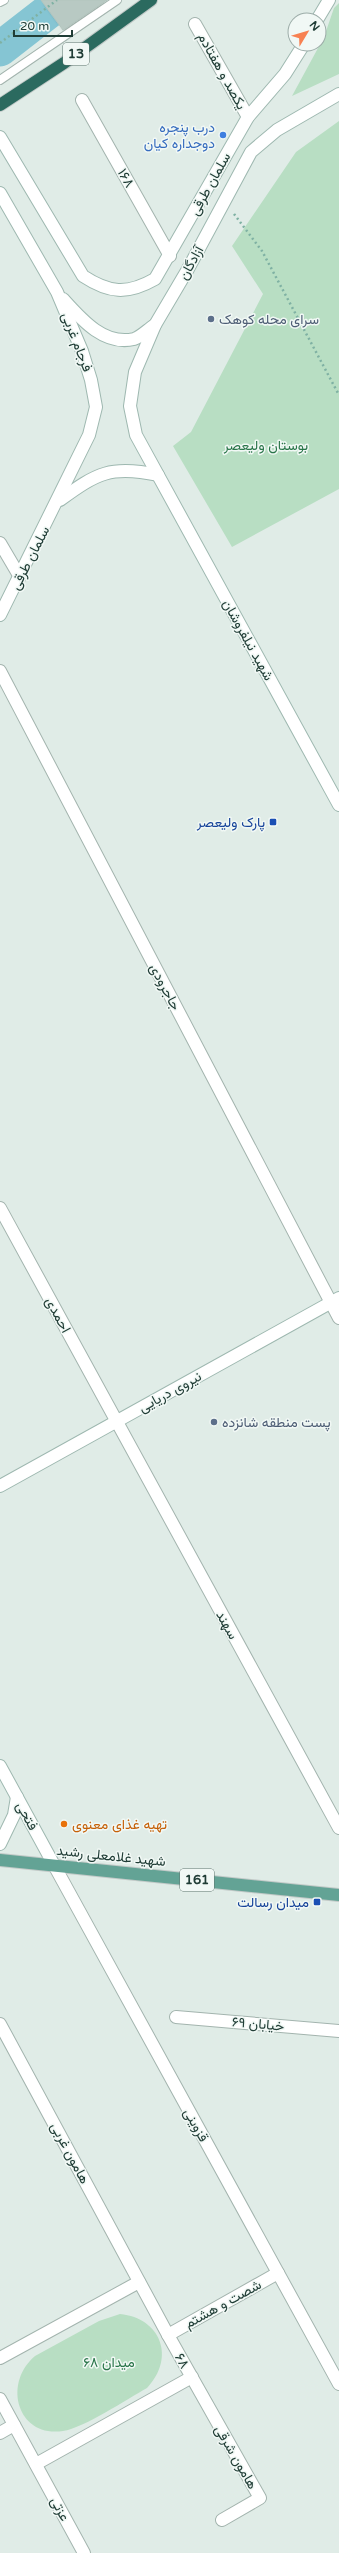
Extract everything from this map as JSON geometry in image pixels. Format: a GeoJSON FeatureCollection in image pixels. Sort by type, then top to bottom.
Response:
{"type":"FeatureCollection","features":[{"type":"Feature","properties":{"kind":"highway","name":"13"},"geometry":{"type":"LineString","coordinates":[[0,105],[64,63],[151,0]]}},
{"type":"Feature","properties":{"kind":"main road","name":"شهید غلامعلی رشید"},"geometry":{"type":"LineString","coordinates":[[0,1860],[339,1895]]}},
{"type":"Feature","properties":{"kind":"street"},"geometry":{"type":"LineString","coordinates":[[322,12],[329,0]]}},
{"type":"Feature","properties":{"kind":"street","name":"یکصد و هفتادم"},"geometry":{"type":"LineString","coordinates":[[195,24],[248,117]]}},
{"type":"Feature","properties":{"kind":"street","name":"سلمان طرقی"},"geometry":{"type":"LineString","coordinates":[[0,137],[68,254],[83,276],[99,286],[123,291],[138,288],[155,279],[170,256],[248,117],[284,74],[299,52]]}},
{"type":"Feature","properties":{"kind":"street","name":"آزادگان"},"geometry":{"type":"LineString","coordinates":[[158,475],[136,435],[130,406],[135,372],[155,325],[251,152],[263,140],[339,94]]}},
{"type":"Feature","properties":{"kind":"street","name":"۱۶۸"},"geometry":{"type":"LineString","coordinates":[[82,100],[170,256]]}},
{"type":"Feature","properties":{"kind":"street","name":"فرجام غربی"},"geometry":{"type":"LineString","coordinates":[[0,193],[57,292],[82,351],[91,380],[96,407],[90,435],[59,500]]}},
{"type":"Feature","properties":{"kind":"street"},"geometry":{"type":"LineString","coordinates":[[57,292],[98,333],[118,341],[135,338],[155,325]]}},
{"type":"Feature","properties":{"kind":"street"},"geometry":{"type":"LineString","coordinates":[[59,500],[83,483],[109,470],[137,471],[158,475]]}},
{"type":"Feature","properties":{"kind":"street","name":"شهید نیلفروشان"},"geometry":{"type":"LineString","coordinates":[[158,475],[339,805]]}},
{"type":"Feature","properties":{"kind":"street","name":"سلمان طرقی"},"geometry":{"type":"LineString","coordinates":[[0,615],[59,500]]}},
{"type":"Feature","properties":{"kind":"street"},"geometry":{"type":"LineString","coordinates":[[0,543],[20,577]]}},
{"type":"Feature","properties":{"kind":"street","name":"جاجرودی"},"geometry":{"type":"LineString","coordinates":[[0,671],[335,1300],[339,1318]]}},
{"type":"Feature","properties":{"kind":"street","name":"احمدی"},"geometry":{"type":"LineString","coordinates":[[0,1208],[115,1422]]}},
{"type":"Feature","properties":{"kind":"street","name":"نیروی دریایی"},"geometry":{"type":"LineString","coordinates":[[0,1486],[335,1300]]}},
{"type":"Feature","properties":{"kind":"street","name":"سهند"},"geometry":{"type":"LineString","coordinates":[[115,1422],[339,1828]]}},
{"type":"Feature","properties":{"kind":"street","name":"فتحی"},"geometry":{"type":"LineString","coordinates":[[0,1766],[54,1865]]}},
{"type":"Feature","properties":{"kind":"street"},"geometry":{"type":"LineString","coordinates":[[0,1844],[14,1816],[17,1797]]}},
{"type":"Feature","properties":{"kind":"street","name":"قزوینی"},"geometry":{"type":"LineString","coordinates":[[54,1865],[339,2384]]}},
{"type":"Feature","properties":{"kind":"street","name":"خیابان ۶۹"},"geometry":{"type":"LineString","coordinates":[[176,2017],[339,2031]]}},
{"type":"Feature","properties":{"kind":"street","name":"هامون غربی"},"geometry":{"type":"LineString","coordinates":[[0,2024],[140,2282]]}},
{"type":"Feature","properties":{"kind":"street","name":"شصت و هشتم"},"geometry":{"type":"LineString","coordinates":[[168,2335],[278,2272]]}},
{"type":"Feature","properties":{"kind":"street"},"geometry":{"type":"LineString","coordinates":[[0,2358],[140,2282]]}},
{"type":"Feature","properties":{"kind":"street","name":"۶۸"},"geometry":{"type":"LineString","coordinates":[[36,2464],[192,2378],[140,2282]]}},
{"type":"Feature","properties":{"kind":"street","name":"هامون شرقی"},"geometry":{"type":"LineString","coordinates":[[192,2378],[260,2498],[222,2520]]}},
{"type":"Feature","properties":{"kind":"street"},"geometry":{"type":"LineString","coordinates":[[0,2399],[36,2464]]}},
{"type":"Feature","properties":{"kind":"street"},"geometry":{"type":"LineString","coordinates":[[0,2433],[14,2424]]}},
{"type":"Feature","properties":{"kind":"street","name":"عزتی"},"geometry":{"type":"LineString","coordinates":[[36,2464],[84,2553]]}},
{"type":"Feature","properties":{"kind":"lane"},"geometry":{"type":"LineString","coordinates":[[0,2],[4,0]]}},
{"type":"Feature","properties":{"kind":"lane"},"geometry":{"type":"LineString","coordinates":[[0,80],[117,0]]}},
{"type":"Feature","properties":{"kind":"path"},"geometry":{"type":"LineString","coordinates":[[0,43],[57,0]]}},
{"type":"Feature","properties":{"kind":"path"},"geometry":{"type":"LineString","coordinates":[[225,201],[262,251],[339,395]]}},
{"type":"Feature","properties":{"kind":"green space"},"geometry":{"type":"Polygon","coordinates":[[[339,3],[339,74],[292,96],[316,52],[327,52],[327,28],[334,8],[339,3]]]}},
{"type":"Feature","properties":{"kind":"green space","name":"بوستان ولیعصر"},"geometry":{"type":"Polygon","coordinates":[[[339,121],[339,489],[232,547],[173,446],[191,432],[263,294],[232,246],[296,152],[339,121]]]}},
{"type":"Feature","properties":{"kind":"green space","name":"میدان ۶۸"},"geometry":{"type":"Polygon","coordinates":[[[120,2314],[134,2317],[146,2323],[154,2331],[160,2341],[162,2352],[161,2364],[156,2376],[147,2388],[82,2425],[72,2429],[63,2431],[48,2431],[35,2426],[26,2418],[20,2407],[17,2394],[19,2381],[25,2368],[35,2356],[99,2321],[120,2314]]]}},
{"type":"Feature","properties":{"kind":"building"},"geometry":{"type":"Polygon","coordinates":[[[41,0],[107,0],[63,30],[41,0]]]}},
{"type":"Feature","properties":{"kind":"waterway"},"geometry":{"type":"LineString","coordinates":[[0,49],[63,0]]}},
{"type":"Feature","properties":{"kind":"place","name":"درب پنجره دوجداره کیان"},"geometry":{"type":"Point","coordinates":[223,135]}},
{"type":"Feature","properties":{"kind":"place","name":"سرای محله کوهک"},"geometry":{"type":"Point","coordinates":[211,319]}},
{"type":"Feature","properties":{"kind":"place","name":"پارک ولیعصر"},"geometry":{"type":"Point","coordinates":[273,822]}},
{"type":"Feature","properties":{"kind":"place","name":"پست منطقه شانزده"},"geometry":{"type":"Point","coordinates":[214,1422]}},
{"type":"Feature","properties":{"kind":"place","name":"تهیه غذای معنوی"},"geometry":{"type":"Point","coordinates":[64,1824]}},
{"type":"Feature","properties":{"kind":"place","name":"میدان رسالت"},"geometry":{"type":"Point","coordinates":[317,1902]}}]}
